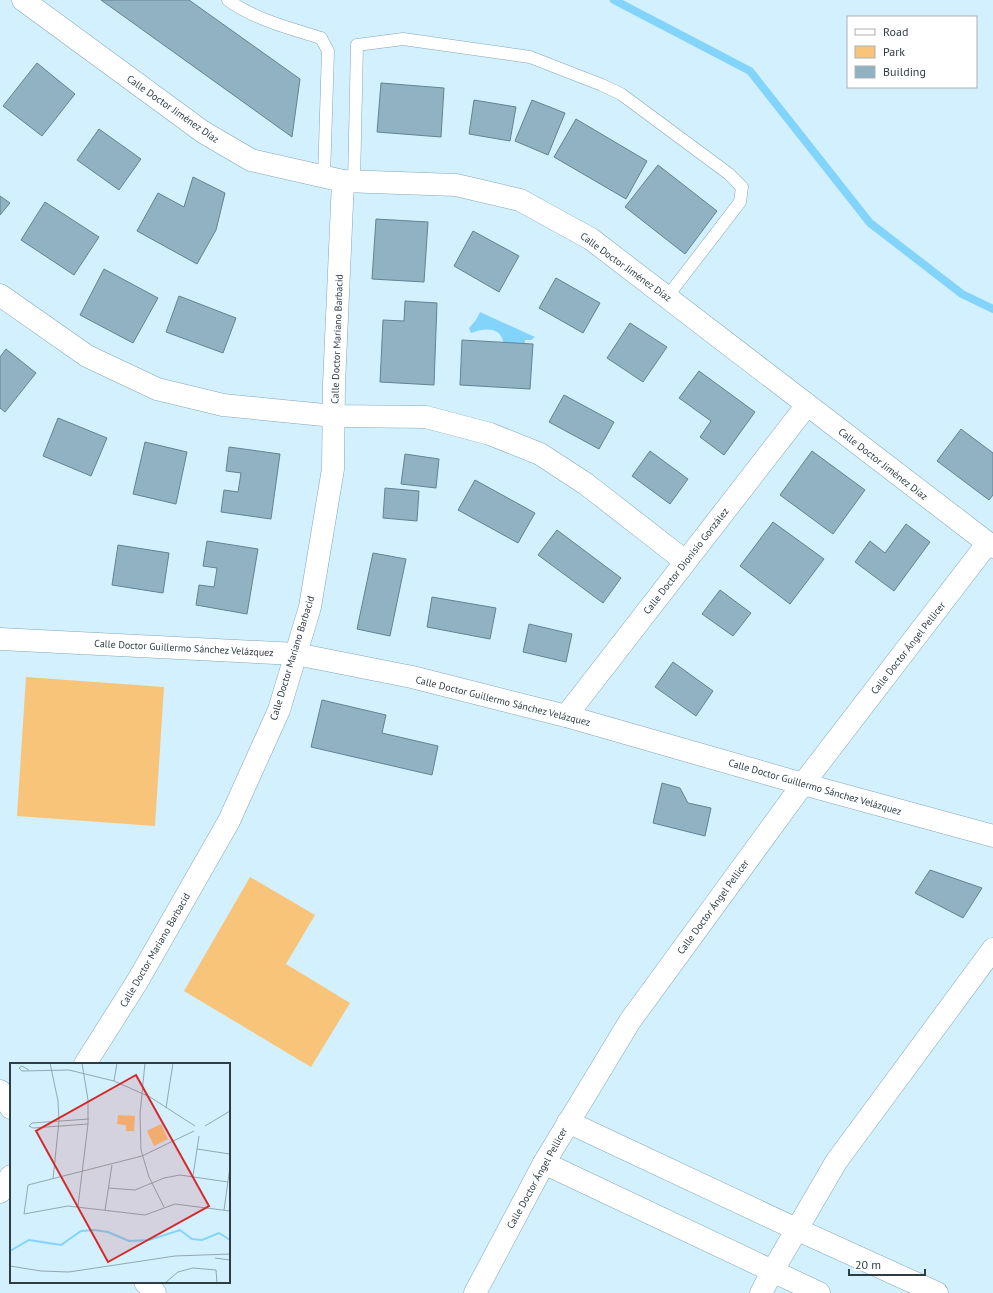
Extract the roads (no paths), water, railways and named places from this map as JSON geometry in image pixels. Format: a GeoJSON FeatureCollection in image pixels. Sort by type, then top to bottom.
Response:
{"type":"FeatureCollection","features":[{"type":"Feature","properties":{"kind":"street","name":"Calle Doctor Jiménez Díaz"},"geometry":{"type":"LineString","coordinates":[[23,0],[203,132],[251,160],[340,180],[456,185],[520,200],[592,239],[990,546]]}},
{"type":"Feature","properties":{"kind":"street","name":"Calle Doctor Mariano Barbacid"},"geometry":{"type":"LineString","coordinates":[[86,1063],[137,982],[229,821],[279,710],[310,607],[333,469],[340,180]]}},
{"type":"Feature","properties":{"kind":"street"},"geometry":{"type":"LineString","coordinates":[[0,295],[87,356],[157,389],[223,404],[334,416],[426,417],[490,434],[540,454],[586,484],[686,561]]}},
{"type":"Feature","properties":{"kind":"street","name":"Calle Doctor Dionisio González"},"geometry":{"type":"LineString","coordinates":[[566,716],[807,405]]}},
{"type":"Feature","properties":{"kind":"street","name":"Calle Doctor Ángel Pellicer"},"geometry":{"type":"LineString","coordinates":[[475,1293],[544,1163],[630,1021],[803,784],[990,546]]}},
{"type":"Feature","properties":{"kind":"street","name":"Calle Doctor Guillermo Sánchez Velázquez"},"geometry":{"type":"LineString","coordinates":[[0,639],[296,654],[412,677],[566,716],[803,784],[993,836]]}},
{"type":"Feature","properties":{"kind":"street"},"geometry":{"type":"LineString","coordinates":[[762,1293],[796,1229],[836,1162],[993,950]]}},
{"type":"Feature","properties":{"kind":"street"},"geometry":{"type":"LineString","coordinates":[[0,1091],[10,1106]]}},
{"type":"Feature","properties":{"kind":"street"},"geometry":{"type":"LineString","coordinates":[[568,1122],[796,1229],[937,1293]]}},
{"type":"Feature","properties":{"kind":"street"},"geometry":{"type":"LineString","coordinates":[[544,1163],[819,1293]]}},
{"type":"Feature","properties":{"kind":"street"},"geometry":{"type":"LineString","coordinates":[[0,1192],[10,1177]]}},
{"type":"Feature","properties":{"kind":"street"},"geometry":{"type":"LineString","coordinates":[[146,1283],[155,1293]]}},
{"type":"Feature","properties":{"kind":"lane"},"geometry":{"type":"LineString","coordinates":[[228,0],[236,6],[262,19],[321,38],[328,51],[340,180]]}},
{"type":"Feature","properties":{"kind":"lane"},"geometry":{"type":"LineString","coordinates":[[340,180],[357,45],[403,39],[530,57],[621,94],[729,174],[742,186],[740,202],[667,297]]}},
{"type":"Feature","properties":{"kind":"water"},"geometry":{"type":"Polygon","coordinates":[[[480,312],[535,337],[531,340],[525,340],[524,361],[504,353],[503,342],[498,332],[494,330],[480,330],[471,333],[469,328],[476,320],[480,312]]]}},
{"type":"Feature","properties":{"kind":"waterway"},"geometry":{"type":"LineString","coordinates":[[614,0],[750,71],[870,223],[962,294],[993,309]]}}]}
